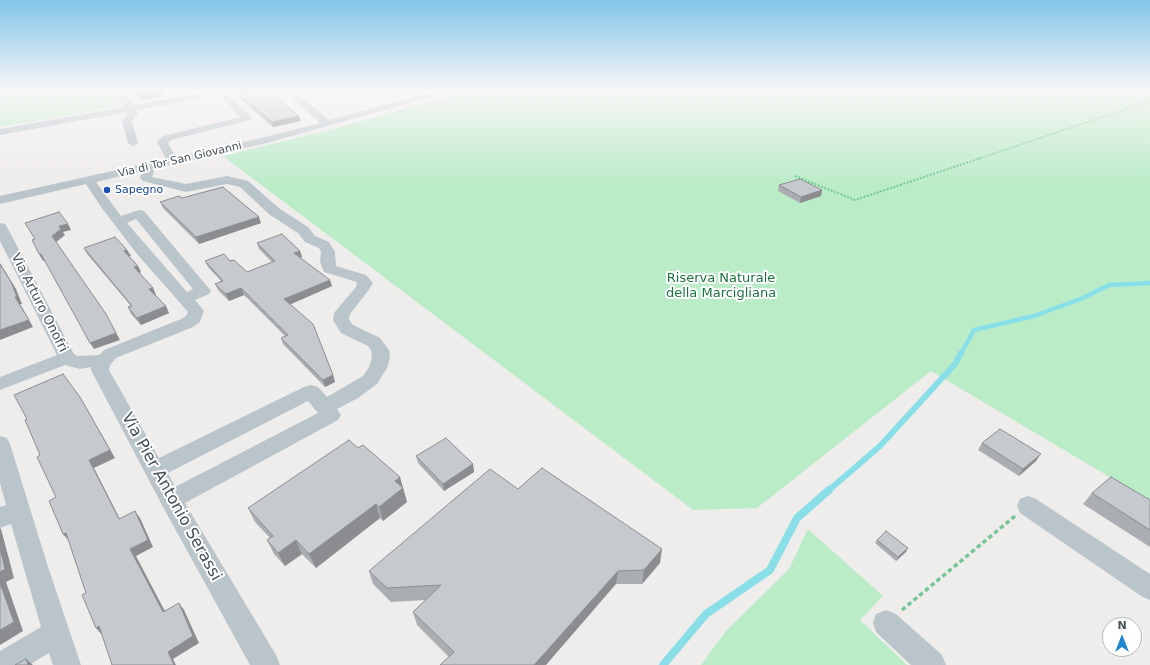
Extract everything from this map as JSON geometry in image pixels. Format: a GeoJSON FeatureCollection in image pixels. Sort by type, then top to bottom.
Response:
{"type":"FeatureCollection","features":[{"type":"Feature","properties":{"kind":"street"},"geometry":{"type":"LineString","coordinates":[[0,132],[62,121]]}},
{"type":"Feature","properties":{"kind":"street"},"geometry":{"type":"LineString","coordinates":[[127,121],[133,143]]}},
{"type":"Feature","properties":{"kind":"street"},"geometry":{"type":"LineString","coordinates":[[172,162],[162,142],[167,138],[235,121]]}},
{"type":"Feature","properties":{"kind":"street"},"geometry":{"type":"LineString","coordinates":[[324,121],[327,124]]}},
{"type":"Feature","properties":{"kind":"street","name":"Via di Tor San Giovanni"},"geometry":{"type":"LineString","coordinates":[[0,200],[263,141],[338,121]]}},
{"type":"Feature","properties":{"kind":"street"},"geometry":{"type":"LineString","coordinates":[[150,166],[147,179],[169,186],[186,188],[227,180],[244,184],[275,212],[303,230],[310,239],[324,245],[328,252],[327,262],[329,269],[364,280],[365,283],[363,288],[342,313],[341,320],[347,329],[374,342],[380,350],[381,358],[378,368],[370,380],[351,393],[324,407]]}},
{"type":"Feature","properties":{"kind":"street"},"geometry":{"type":"LineString","coordinates":[[67,358],[71,361],[80,363],[102,360],[114,352],[174,329],[191,320],[196,313],[142,251],[118,221],[89,180]]}},
{"type":"Feature","properties":{"kind":"street"},"geometry":{"type":"LineString","coordinates":[[118,221],[139,214],[203,291],[184,298]]}},
{"type":"Feature","properties":{"kind":"street","name":"Via Arturo Onofri"},"geometry":{"type":"LineString","coordinates":[[0,227],[67,358],[0,384]]}},
{"type":"Feature","properties":{"kind":"street","name":"Via Pier Antonio Serassi"},"geometry":{"type":"LineString","coordinates":[[102,360],[100,365],[101,372],[171,500],[266,665]]}},
{"type":"Feature","properties":{"kind":"street"},"geometry":{"type":"LineString","coordinates":[[155,470],[311,392],[331,415],[171,500]]}},
{"type":"Feature","properties":{"kind":"street"},"geometry":{"type":"LineString","coordinates":[[0,444],[9,514],[36,570],[67,665]]}},
{"type":"Feature","properties":{"kind":"street"},"geometry":{"type":"LineString","coordinates":[[1028,506],[1150,588]]}},
{"type":"Feature","properties":{"kind":"street"},"geometry":{"type":"LineString","coordinates":[[886,623],[932,665]]}},
{"type":"Feature","properties":{"kind":"street"},"geometry":{"type":"LineString","coordinates":[[3,665],[56,633]]}},
{"type":"Feature","properties":{"kind":"path"},"geometry":{"type":"LineString","coordinates":[[795,176],[855,200],[1090,121]]}},
{"type":"Feature","properties":{"kind":"path"},"geometry":{"type":"LineString","coordinates":[[886,623],[1028,506]]}},
{"type":"Feature","properties":{"kind":"green space"},"geometry":{"type":"Polygon","coordinates":[[[0,121],[34,121],[0,127],[0,121]]]}},
{"type":"Feature","properties":{"kind":"green space","name":"Riserva Naturale della Marcigliana"},"geometry":{"type":"Polygon","coordinates":[[[360,121],[1150,121],[1150,501],[931,371],[757,508],[693,510],[223,156],[360,121]]]}},
{"type":"Feature","properties":{"kind":"green space"},"geometry":{"type":"Polygon","coordinates":[[[808,529],[883,596],[860,620],[907,665],[701,665],[726,631],[789,569],[808,529]]]}},
{"type":"Feature","properties":{"kind":"building"},"geometry":{"type":"Polygon","coordinates":[[[800,179],[822,190],[801,197],[779,185],[800,179]]]}},
{"type":"Feature","properties":{"kind":"building"},"geometry":{"type":"Polygon","coordinates":[[[223,187],[259,217],[196,237],[160,202],[179,196],[182,198],[223,187]]]}},
{"type":"Feature","properties":{"kind":"building"},"geometry":{"type":"Polygon","coordinates":[[[59,212],[68,224],[59,226],[61,229],[52,236],[106,314],[116,333],[90,343],[41,254],[39,254],[32,240],[35,239],[25,223],[59,212]]]}},
{"type":"Feature","properties":{"kind":"building"},"geometry":{"type":"Polygon","coordinates":[[[282,234],[300,251],[294,253],[330,280],[284,299],[313,324],[333,375],[323,380],[281,338],[288,335],[241,288],[226,294],[215,284],[223,281],[205,261],[224,254],[230,261],[234,260],[247,272],[275,261],[257,243],[282,234]]]}},
{"type":"Feature","properties":{"kind":"building"},"geometry":{"type":"Polygon","coordinates":[[[115,237],[127,250],[124,251],[138,266],[134,267],[153,288],[149,289],[166,306],[137,318],[128,307],[132,306],[84,248],[115,237]]]}},
{"type":"Feature","properties":{"kind":"building"},"geometry":{"type":"Polygon","coordinates":[[[0,264],[11,282],[17,297],[15,297],[29,320],[0,330],[0,264]]]}},
{"type":"Feature","properties":{"kind":"building"},"geometry":{"type":"Polygon","coordinates":[[[63,374],[80,397],[110,450],[89,460],[119,519],[135,511],[148,540],[130,549],[163,612],[179,603],[193,636],[168,652],[174,665],[112,665],[99,626],[96,628],[82,595],[86,593],[66,533],[63,534],[49,501],[56,497],[37,457],[40,455],[25,420],[27,419],[14,395],[63,374]]]}},
{"type":"Feature","properties":{"kind":"building"},"geometry":{"type":"Polygon","coordinates":[[[1000,429],[1041,454],[1023,469],[982,443],[1000,429]]]}},
{"type":"Feature","properties":{"kind":"building"},"geometry":{"type":"Polygon","coordinates":[[[446,438],[473,464],[443,484],[416,456],[446,438]]]}},
{"type":"Feature","properties":{"kind":"building"},"geometry":{"type":"Polygon","coordinates":[[[349,440],[358,448],[363,445],[400,477],[395,481],[403,488],[379,507],[376,504],[309,554],[296,540],[278,553],[267,540],[273,536],[248,508],[349,440]]]}},
{"type":"Feature","properties":{"kind":"building"},"geometry":{"type":"Polygon","coordinates":[[[542,468],[662,549],[644,570],[618,571],[534,665],[440,665],[454,652],[413,612],[441,585],[387,588],[369,571],[490,469],[518,489],[542,468]]]}},
{"type":"Feature","properties":{"kind":"building"},"geometry":{"type":"Polygon","coordinates":[[[1111,477],[1150,500],[1150,530],[1092,493],[1111,477]]]}},
{"type":"Feature","properties":{"kind":"building"},"geometry":{"type":"Polygon","coordinates":[[[886,531],[908,548],[898,557],[877,540],[886,531]]]}},
{"type":"Feature","properties":{"kind":"building"},"geometry":{"type":"Polygon","coordinates":[[[0,548],[5,569],[0,572],[0,548]]]}},
{"type":"Feature","properties":{"kind":"building"},"geometry":{"type":"Polygon","coordinates":[[[0,583],[14,622],[0,630],[0,583]]]}},
{"type":"Feature","properties":{"kind":"building"},"geometry":{"type":"Polygon","coordinates":[[[26,659],[28,665],[15,665],[26,659]]]}},
{"type":"Feature","properties":{"kind":"waterway"},"geometry":{"type":"LineString","coordinates":[[961,354],[974,330],[1034,316],[1083,298],[1109,285],[1150,283]]}},
{"type":"Feature","properties":{"kind":"waterway"},"geometry":{"type":"LineString","coordinates":[[828,491],[880,446],[955,364],[961,353]]}},
{"type":"Feature","properties":{"kind":"waterway"},"geometry":{"type":"LineString","coordinates":[[663,665],[706,614],[770,570],[797,518],[829,490]]}},
{"type":"Feature","properties":{"kind":"place","name":"Sapegno"},"geometry":{"type":"Point","coordinates":[107,190]}}]}
